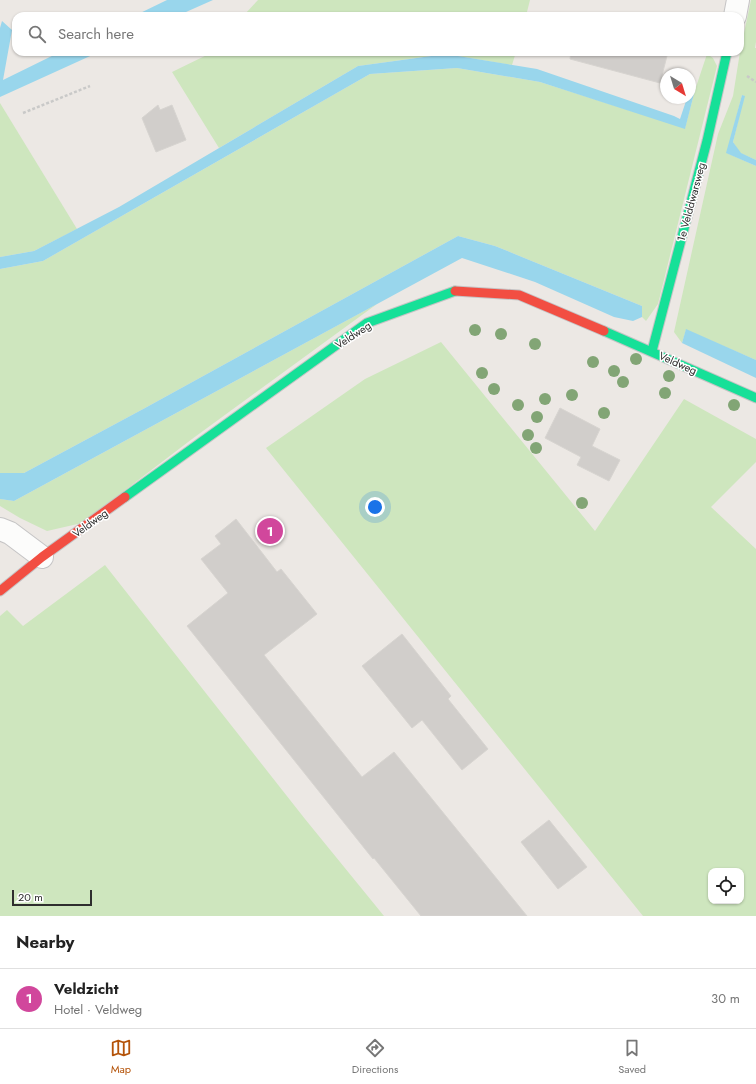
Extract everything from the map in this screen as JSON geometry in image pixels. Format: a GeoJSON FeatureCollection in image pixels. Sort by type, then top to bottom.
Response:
{"type":"FeatureCollection","features":[{"type":"Feature","properties":{"kind":"street"},"geometry":{"type":"LineString","coordinates":[[736,12],[738,0]]}},
{"type":"Feature","properties":{"kind":"street","name":"1e Velddwarsweg"},"geometry":{"type":"LineString","coordinates":[[652,351],[707,141],[726,56]]}},
{"type":"Feature","properties":{"kind":"street","name":"Veldweg"},"geometry":{"type":"LineString","coordinates":[[0,591],[42,557],[367,324],[454,291],[519,295],[652,351],[756,398]]}},
{"type":"Feature","properties":{"kind":"street"},"geometry":{"type":"LineString","coordinates":[[0,529],[10,533],[42,557]]}},
{"type":"Feature","properties":{"kind":"path"},"geometry":{"type":"LineString","coordinates":[[23,113],[90,86]]}},
{"type":"Feature","properties":{"kind":"green space"},"geometry":{"type":"Polygon","coordinates":[[[258,0],[530,0],[527,12],[247,12],[258,0]]]}},
{"type":"Feature","properties":{"kind":"green space"},"geometry":{"type":"Polygon","coordinates":[[[751,0],[756,0],[756,160],[740,153],[733,142],[744,96],[742,95],[727,153],[756,166],[756,360],[686,330],[682,343],[674,332],[718,134],[733,96],[739,56],[744,56],[744,33],[751,0]]]}},
{"type":"Feature","properties":{"kind":"green space"},"geometry":{"type":"Polygon","coordinates":[[[205,56],[431,56],[358,66],[219,148],[172,72],[205,56]]]}},
{"type":"Feature","properties":{"kind":"green space"},"geometry":{"type":"Polygon","coordinates":[[[458,56],[515,56],[512,65],[458,56]]]}},
{"type":"Feature","properties":{"kind":"green space"},"geometry":{"type":"Polygon","coordinates":[[[706,56],[710,56],[713,58],[717,66],[658,304],[646,321],[642,317],[642,306],[495,246],[458,236],[24,473],[0,473],[0,269],[43,261],[370,74],[457,68],[540,82],[685,128],[691,104],[696,104],[696,87],[706,56]]]}},
{"type":"Feature","properties":{"kind":"green space"},"geometry":{"type":"Polygon","coordinates":[[[0,103],[77,229],[34,251],[0,257],[0,103]]]}},
{"type":"Feature","properties":{"kind":"green space"},"geometry":{"type":"Polygon","coordinates":[[[377,304],[192,439],[82,523],[47,531],[20,518],[0,506],[0,499],[14,501],[377,304]]]}},
{"type":"Feature","properties":{"kind":"green space"},"geometry":{"type":"Polygon","coordinates":[[[441,342],[595,531],[684,399],[756,439],[756,462],[711,507],[756,549],[756,916],[643,916],[266,448],[365,379],[441,342]]]}},
{"type":"Feature","properties":{"kind":"green space"},"geometry":{"type":"Polygon","coordinates":[[[105,565],[305,819],[384,916],[0,916],[0,616],[7,610],[23,626],[105,565]]]}},
{"type":"Feature","properties":{"kind":"water"},"geometry":{"type":"Polygon","coordinates":[[[167,0],[213,0],[186,12],[142,12],[167,0]]]}},
{"type":"Feature","properties":{"kind":"water"},"geometry":{"type":"Polygon","coordinates":[[[2,21],[12,30],[3,80],[52,56],[90,56],[0,97],[0,28],[2,21]]]}},
{"type":"Feature","properties":{"kind":"water"},"geometry":{"type":"Polygon","coordinates":[[[431,56],[458,56],[537,69],[680,119],[685,104],[691,104],[685,129],[540,82],[457,68],[370,74],[43,261],[0,269],[0,257],[34,251],[119,207],[358,66],[431,56]]]}},
{"type":"Feature","properties":{"kind":"water"},"geometry":{"type":"Polygon","coordinates":[[[742,95],[745,96],[733,142],[741,153],[756,160],[756,166],[726,153],[742,95]]]}},
{"type":"Feature","properties":{"kind":"water"},"geometry":{"type":"Polygon","coordinates":[[[458,236],[495,246],[642,306],[642,317],[633,321],[614,317],[535,282],[462,258],[14,501],[0,499],[0,473],[24,473],[458,236]]]}},
{"type":"Feature","properties":{"kind":"water"},"geometry":{"type":"Polygon","coordinates":[[[686,329],[756,360],[756,378],[682,343],[686,329]]]}},
{"type":"Feature","properties":{"kind":"building"},"geometry":{"type":"Polygon","coordinates":[[[570,56],[667,56],[664,68],[660,68],[660,83],[570,59],[570,56]]]}},
{"type":"Feature","properties":{"kind":"building"},"geometry":{"type":"Polygon","coordinates":[[[158,105],[160,110],[172,105],[186,140],[156,152],[142,118],[158,105]]]}},
{"type":"Feature","properties":{"kind":"building"},"geometry":{"type":"Polygon","coordinates":[[[560,408],[600,429],[592,446],[620,460],[609,481],[577,465],[581,457],[545,438],[560,408]]]}},
{"type":"Feature","properties":{"kind":"building"},"geometry":{"type":"Polygon","coordinates":[[[236,519],[277,572],[281,569],[317,614],[264,655],[362,777],[394,752],[527,916],[421,916],[374,858],[373,859],[187,626],[228,593],[201,559],[221,544],[215,536],[236,519]]]}},
{"type":"Feature","properties":{"kind":"building"},"geometry":{"type":"Polygon","coordinates":[[[402,634],[451,696],[448,699],[488,749],[462,770],[422,720],[412,728],[362,666],[402,634]]]}},
{"type":"Feature","properties":{"kind":"building"},"geometry":{"type":"Polygon","coordinates":[[[549,820],[587,867],[558,889],[521,842],[549,820]]]}},
{"type":"Feature","properties":{"kind":"traffic: fast"},"geometry":{"type":"LineString","coordinates":[[652,351],[707,141],[726,56]]}},
{"type":"Feature","properties":{"kind":"traffic: fast"},"geometry":{"type":"LineString","coordinates":[[125,497],[367,323],[455,291]]}},
{"type":"Feature","properties":{"kind":"traffic: fast"},"geometry":{"type":"LineString","coordinates":[[604,331],[756,398]]}},
{"type":"Feature","properties":{"kind":"traffic: jam"},"geometry":{"type":"LineString","coordinates":[[455,291],[519,295],[604,331]]}},
{"type":"Feature","properties":{"kind":"traffic: jam"},"geometry":{"type":"LineString","coordinates":[[0,591],[42,557],[125,497]]}},
{"type":"Feature","properties":{"kind":"place","name":"Veldzicht"},"geometry":{"type":"Point","coordinates":[270,531]}}]}
